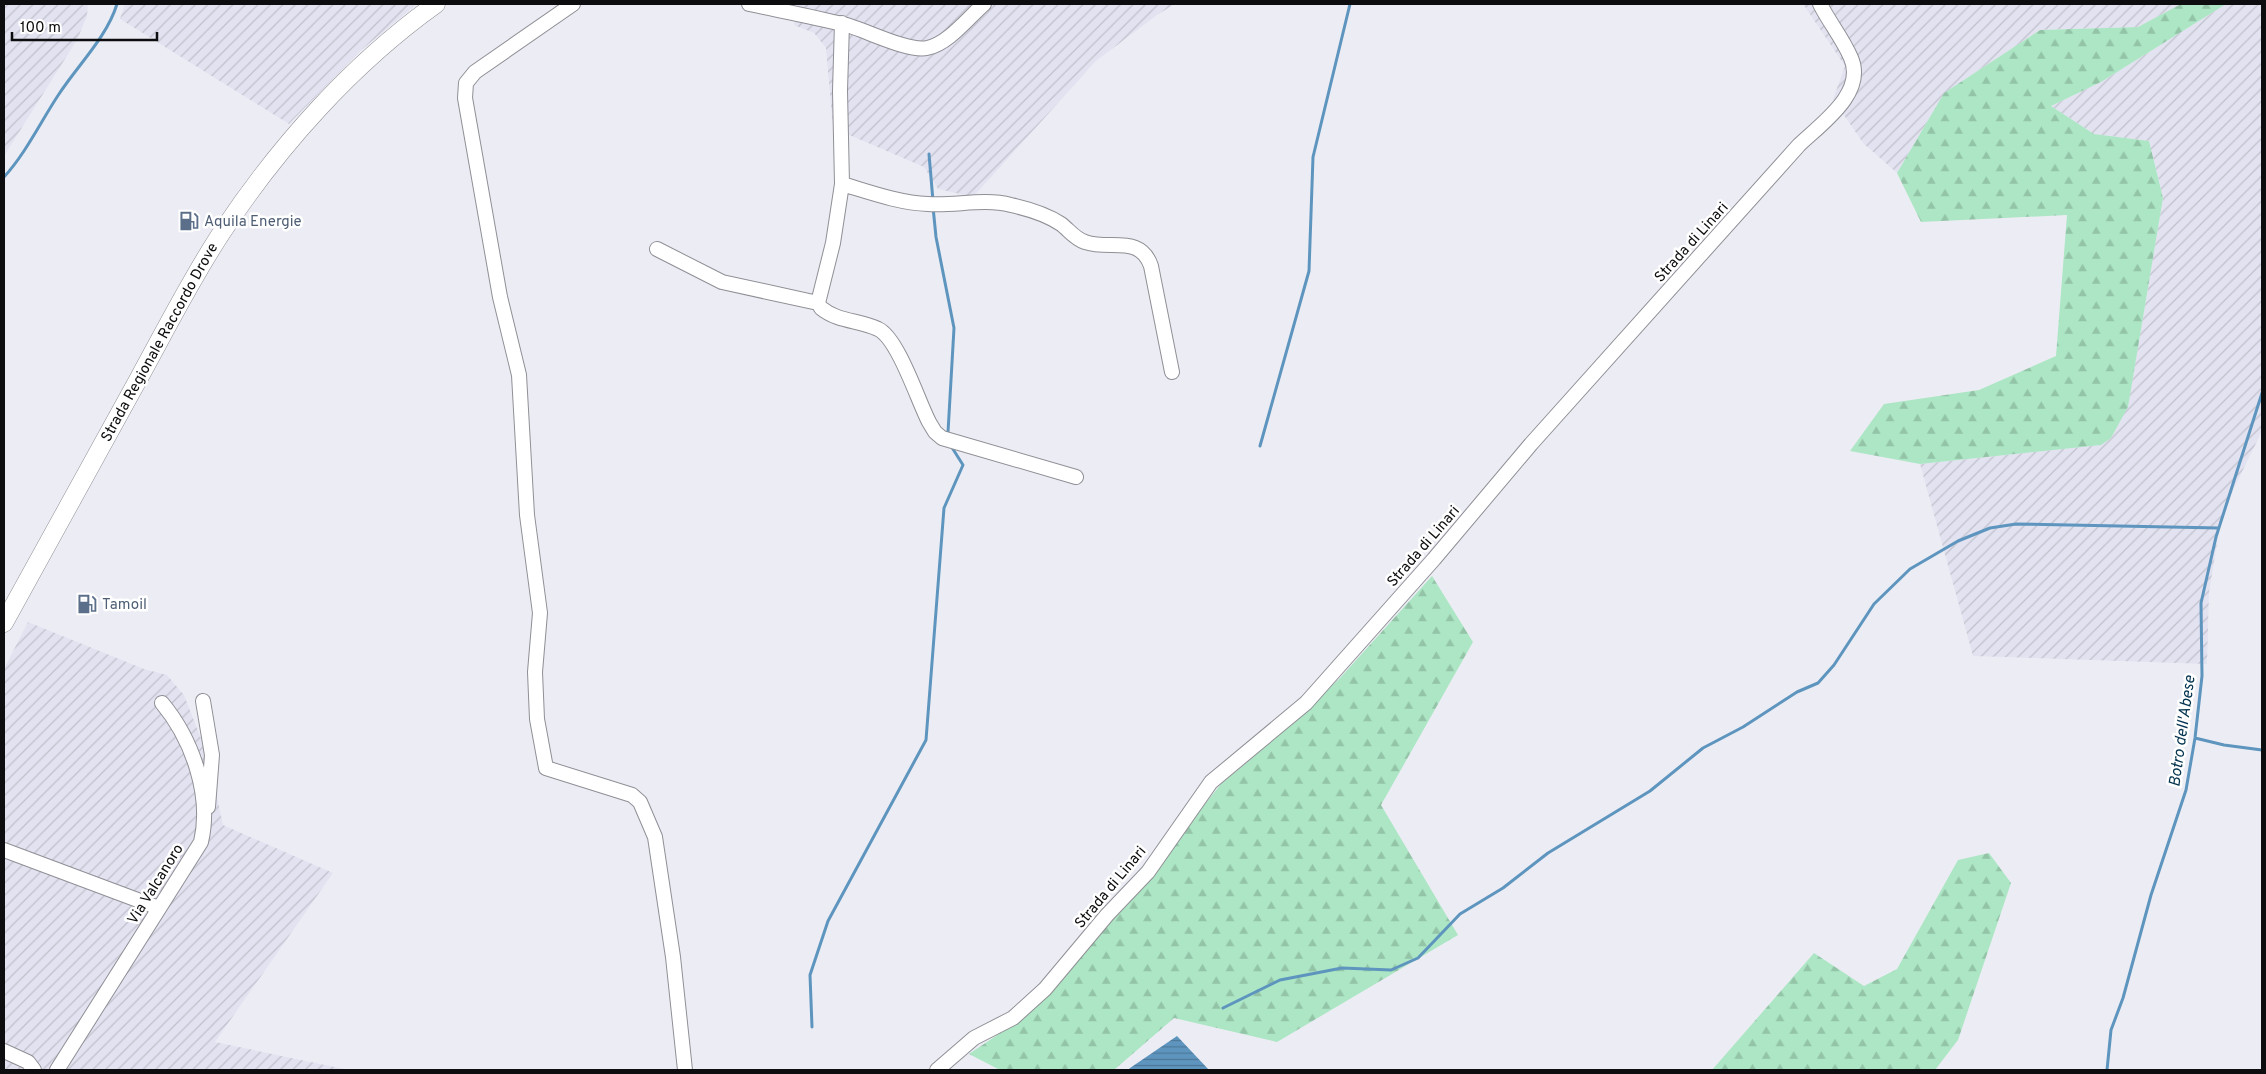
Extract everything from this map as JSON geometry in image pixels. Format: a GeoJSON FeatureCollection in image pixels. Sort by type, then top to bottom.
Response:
{"type":"FeatureCollection","features":[{"type":"Feature","properties":{"kind":"main road"},"geometry":{"type":"LineString","coordinates":[[336,91],[353,64],[419,4]]}},
{"type":"Feature","properties":{"kind":"main road","name":"Strada Regionale Raccordo Drove"},"geometry":{"type":"LineString","coordinates":[[4,623],[221,233],[282,152],[336,91],[386,45],[436,4]]}},
{"type":"Feature","properties":{"kind":"street"},"geometry":{"type":"LineString","coordinates":[[573,4],[474,72],[466,83],[466,98],[500,297],[519,375],[527,515],[540,613],[535,672],[537,719],[546,768],[632,795],[640,802],[655,837],[673,956],[685,1070]]}},
{"type":"Feature","properties":{"kind":"street"},"geometry":{"type":"LineString","coordinates":[[749,4],[807,9]]}},
{"type":"Feature","properties":{"kind":"street"},"geometry":{"type":"LineString","coordinates":[[772,4],[781,4]]}},
{"type":"Feature","properties":{"kind":"street"},"geometry":{"type":"LineString","coordinates":[[786,4],[807,9]]}},
{"type":"Feature","properties":{"kind":"street"},"geometry":{"type":"LineString","coordinates":[[790,4],[912,47],[926,48],[937,44],[949,35],[984,4]]}},
{"type":"Feature","properties":{"kind":"street","name":"Strada di Linari"},"geometry":{"type":"LineString","coordinates":[[937,1070],[974,1038],[1013,1018],[1046,989],[1107,915],[1148,872],[1211,782],[1306,703],[1434,559],[1531,444],[1799,145],[1842,103],[1853,86],[1856,72],[1851,57],[1820,4]]}},
{"type":"Feature","properties":{"kind":"street"},"geometry":{"type":"LineString","coordinates":[[818,303],[833,243],[842,184],[840,91],[847,25]]}},
{"type":"Feature","properties":{"kind":"street"},"geometry":{"type":"LineString","coordinates":[[842,184],[873,193],[932,204],[984,201],[1010,204],[1044,214],[1084,242],[1133,246],[1141,250],[1147,256],[1151,266],[1172,372]]}},
{"type":"Feature","properties":{"kind":"street"},"geometry":{"type":"LineString","coordinates":[[657,249],[722,282],[818,303],[825,311],[854,323],[875,327],[886,335],[894,346],[929,422],[935,432],[942,438],[1076,477]]}},
{"type":"Feature","properties":{"kind":"street"},"geometry":{"type":"LineString","coordinates":[[203,701],[212,755],[210,798],[205,825]]}},
{"type":"Feature","properties":{"kind":"street","name":"Via Valcanoro"},"geometry":{"type":"LineString","coordinates":[[57,1070],[201,842],[205,825],[205,808],[197,772],[179,727],[162,703]]}},
{"type":"Feature","properties":{"kind":"street"},"geometry":{"type":"LineString","coordinates":[[4,850],[159,908]]}},
{"type":"Feature","properties":{"kind":"street"},"geometry":{"type":"LineString","coordinates":[[4,1051],[28,1062],[34,1070]]}},
{"type":"Feature","properties":{"kind":"shaded area"},"geometry":{"type":"Polygon","coordinates":[[[4,4],[88,4],[87,16],[77,40],[4,156],[4,4]]]}},
{"type":"Feature","properties":{"kind":"shaded area"},"geometry":{"type":"Polygon","coordinates":[[[125,4],[417,4],[360,51],[289,124],[120,19],[125,4]]]}},
{"type":"Feature","properties":{"kind":"shaded area"},"geometry":{"type":"Polygon","coordinates":[[[798,4],[1175,4],[1157,15],[1096,61],[973,197],[938,189],[924,167],[833,128],[826,48],[814,33],[794,25],[798,4]]]}},
{"type":"Feature","properties":{"kind":"shaded area"},"geometry":{"type":"Polygon","coordinates":[[[1803,4],[2181,4],[2138,27],[2040,30],[1944,93],[1897,173],[1863,143],[1833,99],[1845,66],[1803,4]]]}},
{"type":"Feature","properties":{"kind":"shaded area"},"geometry":{"type":"Polygon","coordinates":[[[2226,4],[2262,4],[2262,431],[2222,513],[2209,592],[2207,664],[1973,656],[1920,464],[2100,445],[2111,438],[2128,406],[2163,198],[2149,141],[2094,134],[2051,106],[2101,82],[2226,4]]]}},
{"type":"Feature","properties":{"kind":"shaded area"},"geometry":{"type":"Polygon","coordinates":[[[28,622],[144,669],[167,675],[184,695],[209,759],[223,825],[333,873],[215,1042],[349,1070],[4,1070],[4,669],[28,622]]]}},
{"type":"Feature","properties":{"kind":"green space"},"geometry":{"type":"Polygon","coordinates":[[[2181,4],[2226,4],[2101,82],[2051,106],[2094,134],[2149,141],[2163,198],[2128,407],[2111,438],[2101,445],[1920,464],[1850,451],[1884,404],[1979,390],[2056,356],[2067,215],[1921,222],[1897,173],[1944,93],[2040,30],[2138,27],[2181,4]]]}},
{"type":"Feature","properties":{"kind":"green space"},"geometry":{"type":"Polygon","coordinates":[[[1432,576],[1473,642],[1381,805],[1458,935],[1277,1042],[1174,1018],[1114,1070],[1000,1070],[969,1054],[1024,1017],[1123,906],[1221,784],[1286,729],[1340,678],[1432,576]]]}},
{"type":"Feature","properties":{"kind":"green space"},"geometry":{"type":"Polygon","coordinates":[[[1989,853],[2011,883],[1958,1040],[1935,1070],[1712,1070],[1814,953],[1864,986],[1897,969],[1958,860],[1989,853]]]}},
{"type":"Feature","properties":{"kind":"water"},"geometry":{"type":"Polygon","coordinates":[[[1177,1036],[1209,1070],[1128,1070],[1130,1068],[1177,1036]]]}},
{"type":"Feature","properties":{"kind":"waterway"},"geometry":{"type":"LineString","coordinates":[[4,177],[26,147],[59,94],[99,39],[117,4]]}},
{"type":"Feature","properties":{"kind":"waterway"},"geometry":{"type":"LineString","coordinates":[[1260,446],[1309,271],[1313,157],[1350,4]]}},
{"type":"Feature","properties":{"kind":"waterway"},"geometry":{"type":"LineString","coordinates":[[929,154],[933,201]]}},
{"type":"Feature","properties":{"kind":"waterway"},"geometry":{"type":"LineString","coordinates":[[933,207],[936,237],[954,328],[948,432]]}},
{"type":"Feature","properties":{"kind":"waterway","name":"Botro dell'Abese"},"geometry":{"type":"LineString","coordinates":[[2107,1070],[2111,1030],[2123,998],[2151,895],[2186,790],[2195,738],[2202,676],[2201,603],[2216,537],[2262,393]]}},
{"type":"Feature","properties":{"kind":"waterway"},"geometry":{"type":"LineString","coordinates":[[812,1027],[810,975],[828,921],[926,740],[944,508],[963,465],[951,446]]}},
{"type":"Feature","properties":{"kind":"waterway"},"geometry":{"type":"LineString","coordinates":[[1223,1008],[1280,980],[1342,968],[1391,970],[1418,958],[1460,914],[1503,888],[1548,853],[1650,791],[1703,748],[1743,727],[1797,692],[1818,683],[1834,665],[1874,604],[1910,569],[1958,541],[1990,528],[2016,524],[2219,528]]}},
{"type":"Feature","properties":{"kind":"waterway"},"geometry":{"type":"LineString","coordinates":[[2195,738],[2224,745],[2262,750]]}},
{"type":"Feature","properties":{"kind":"place","name":"Aquila Energie"},"geometry":{"type":"Point","coordinates":[189,221]}},
{"type":"Feature","properties":{"kind":"place","name":"Tamoil"},"geometry":{"type":"Point","coordinates":[87,604]}}]}
